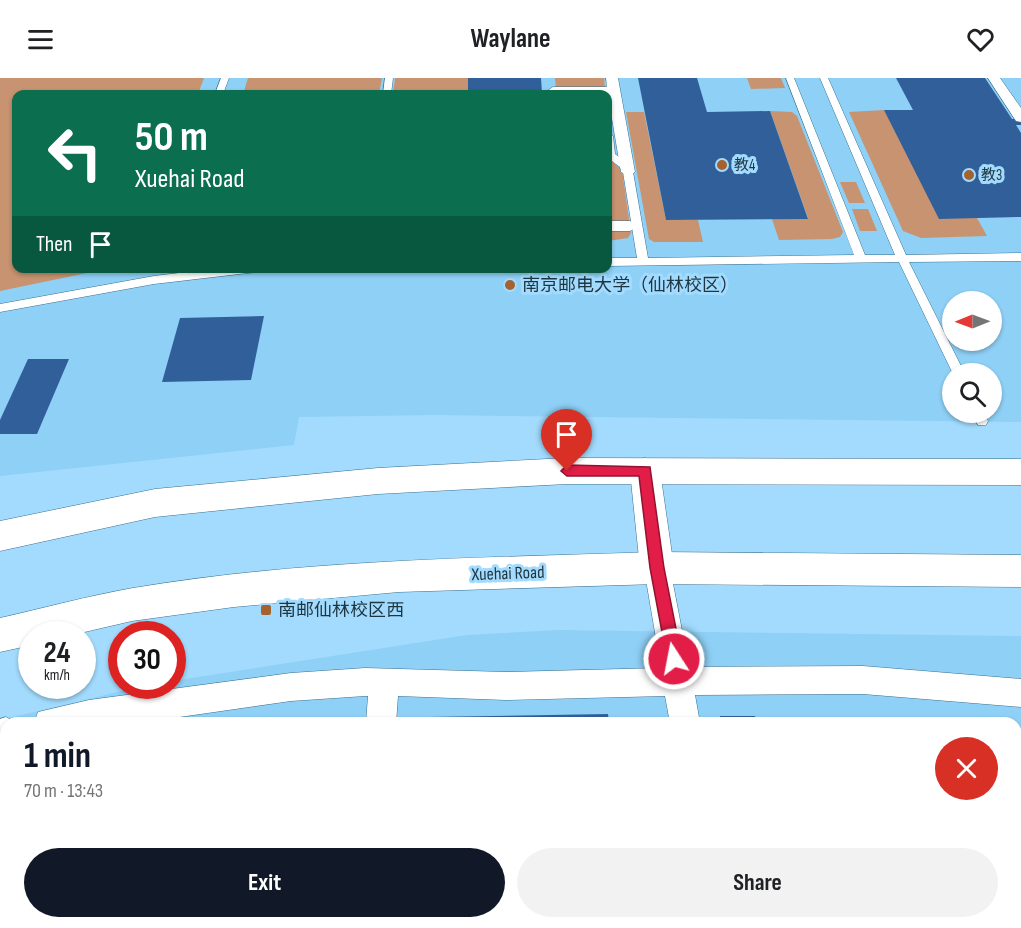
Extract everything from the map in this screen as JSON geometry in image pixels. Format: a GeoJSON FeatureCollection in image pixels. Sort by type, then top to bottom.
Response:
{"type":"FeatureCollection","features":[{"type":"Feature","properties":{"kind":"main road"},"geometry":{"type":"LineString","coordinates":[[0,536],[166,502],[378,481],[567,471],[1021,472]]}},
{"type":"Feature","properties":{"kind":"main road","name":"Xuehai Road"},"geometry":{"type":"LineString","coordinates":[[0,635],[132,605],[234,591],[399,576],[657,568],[1021,571]]}},
{"type":"Feature","properties":{"kind":"street"},"geometry":{"type":"LineString","coordinates":[[994,78],[1021,118]]}},
{"type":"Feature","properties":{"kind":"street"},"geometry":{"type":"LineString","coordinates":[[553,88],[613,84],[628,172]]}},
{"type":"Feature","properties":{"kind":"street"},"geometry":{"type":"LineString","coordinates":[[612,226],[630,226]]}},
{"type":"Feature","properties":{"kind":"street"},"geometry":{"type":"LineString","coordinates":[[645,471],[657,568],[684,717]]}},
{"type":"Feature","properties":{"kind":"street"},"geometry":{"type":"LineString","coordinates":[[133,716],[291,687],[384,682],[506,686],[773,679],[863,680],[1021,693]]}},
{"type":"Feature","properties":{"kind":"street"},"geometry":{"type":"LineString","coordinates":[[381,717],[384,682]]}},
{"type":"Feature","properties":{"kind":"lane"},"geometry":{"type":"LineString","coordinates":[[790,78],[861,259]]}},
{"type":"Feature","properties":{"kind":"lane"},"geometry":{"type":"LineString","coordinates":[[824,78],[902,258],[954,363]]}},
{"type":"Feature","properties":{"kind":"lane"},"geometry":{"type":"LineString","coordinates":[[612,156],[624,165],[628,172],[643,262]]}},
{"type":"Feature","properties":{"kind":"lane"},"geometry":{"type":"LineString","coordinates":[[612,262],[1021,257]]}},
{"type":"Feature","properties":{"kind":"lane"},"geometry":{"type":"LineString","coordinates":[[0,308],[156,274],[173,273]]}},
{"type":"Feature","properties":{"kind":"shaded area","name":"南京邮电大学（仙林校区）"},"geometry":{"type":"Polygon","coordinates":[[[0,78],[1021,78],[1021,422],[1002,422],[1002,363],[942,363],[942,421],[434,415],[299,417],[294,445],[0,476],[0,78]]]}},
{"type":"Feature","properties":{"kind":"shaded area"},"geometry":{"type":"Polygon","coordinates":[[[0,78],[204,78],[200,90],[12,90],[12,273],[87,273],[0,291],[0,78]]]}},
{"type":"Feature","properties":{"kind":"shaded area"},"geometry":{"type":"Polygon","coordinates":[[[248,78],[382,78],[380,90],[244,90],[248,78]]]}},
{"type":"Feature","properties":{"kind":"shaded area"},"geometry":{"type":"Polygon","coordinates":[[[395,78],[468,78],[468,90],[394,90],[395,78]]]}},
{"type":"Feature","properties":{"kind":"shaded area"},"geometry":{"type":"Polygon","coordinates":[[[555,78],[604,78],[605,88],[556,89],[555,78]]]}},
{"type":"Feature","properties":{"kind":"shaded area"},"geometry":{"type":"Polygon","coordinates":[[[747,78],[781,78],[785,88],[751,89],[747,78]]]}},
{"type":"Feature","properties":{"kind":"shaded area"},"geometry":{"type":"Polygon","coordinates":[[[884,110],[977,218],[987,236],[921,238],[903,231],[849,112],[884,110]]]}},
{"type":"Feature","properties":{"kind":"shaded area"},"geometry":{"type":"Polygon","coordinates":[[[770,111],[792,112],[797,116],[843,232],[840,237],[779,240],[772,219],[808,218],[770,111]]]}},
{"type":"Feature","properties":{"kind":"shaded area"},"geometry":{"type":"Polygon","coordinates":[[[626,112],[644,112],[666,220],[698,220],[703,242],[654,242],[649,239],[626,112]]]}},
{"type":"Feature","properties":{"kind":"shaded area"},"geometry":{"type":"Polygon","coordinates":[[[612,161],[622,170],[631,233],[628,238],[612,240],[612,161]]]}},
{"type":"Feature","properties":{"kind":"shaded area"},"geometry":{"type":"Polygon","coordinates":[[[840,182],[856,182],[865,203],[849,203],[840,182]]]}},
{"type":"Feature","properties":{"kind":"shaded area"},"geometry":{"type":"Polygon","coordinates":[[[852,209],[868,209],[877,231],[860,231],[852,209]]]}},
{"type":"Feature","properties":{"kind":"shaded area"},"geometry":{"type":"Polygon","coordinates":[[[558,630],[1021,636],[1021,717],[13,717],[108,694],[108,699],[186,699],[186,679],[467,635],[558,630]]]}},
{"type":"Feature","properties":{"kind":"building"},"geometry":{"type":"Polygon","coordinates":[[[468,78],[541,78],[542,90],[468,90],[468,78]]]}},
{"type":"Feature","properties":{"kind":"building","name":"教4"},"geometry":{"type":"Polygon","coordinates":[[[638,78],[697,78],[707,112],[770,111],[808,219],[666,220],[638,78]]]}},
{"type":"Feature","properties":{"kind":"building","name":"教3"},"geometry":{"type":"Polygon","coordinates":[[[896,78],[985,78],[1012,119],[1021,119],[1021,125],[1016,125],[1021,133],[1021,217],[939,219],[884,110],[913,110],[896,78]]]}},
{"type":"Feature","properties":{"kind":"building"},"geometry":{"type":"Polygon","coordinates":[[[264,316],[251,380],[162,382],[180,318],[264,316]]]}},
{"type":"Feature","properties":{"kind":"building"},"geometry":{"type":"Polygon","coordinates":[[[28,359],[69,359],[37,434],[0,434],[0,420],[28,359]]]}},
{"type":"Feature","properties":{"kind":"building"},"geometry":{"type":"Polygon","coordinates":[[[608,714],[608,717],[428,717],[608,714]]]}},
{"type":"Feature","properties":{"kind":"building"},"geometry":{"type":"Polygon","coordinates":[[[720,716],[755,717],[720,717],[720,716]]]}},
{"type":"Feature","properties":{"kind":"place","name":"教4"},"geometry":{"type":"Point","coordinates":[722,165]}},
{"type":"Feature","properties":{"kind":"place","name":"教3"},"geometry":{"type":"Point","coordinates":[969,175]}},
{"type":"Feature","properties":{"kind":"place","name":"南京邮电大学（仙林校区）"},"geometry":{"type":"Point","coordinates":[510,285]}},
{"type":"Feature","properties":{"kind":"place","name":"南邮仙林校区西"},"geometry":{"type":"Point","coordinates":[266,610]}},
{"type":"Feature","properties":{"kind":"route"},"geometry":{"type":"LineString","coordinates":[[567,471],[645,471],[657,568],[674,659]]}}]}
